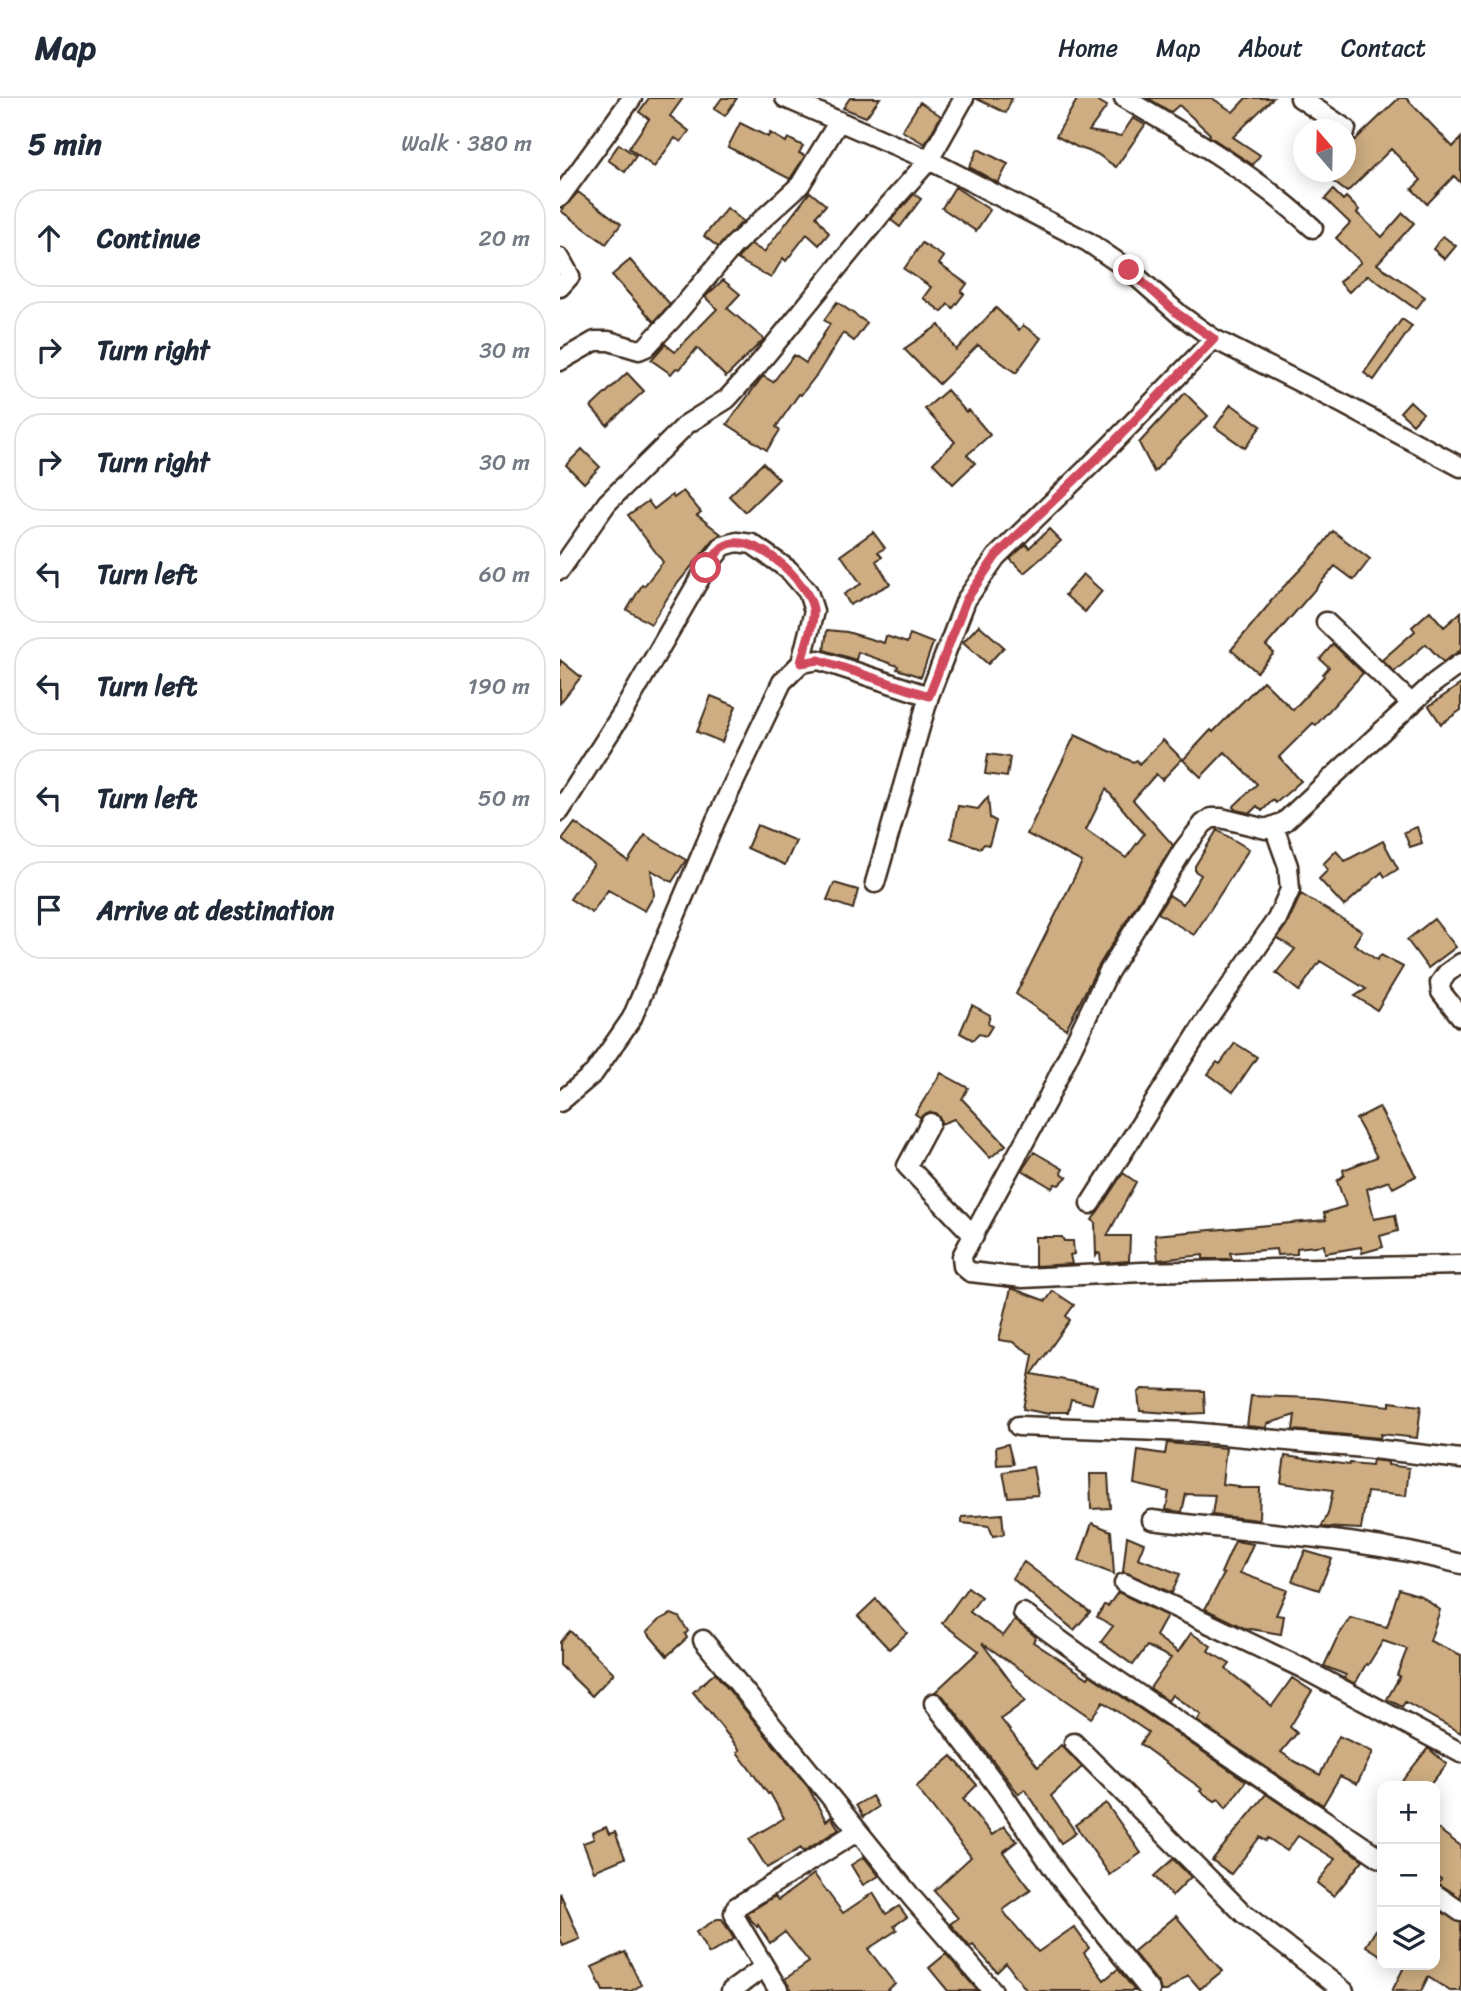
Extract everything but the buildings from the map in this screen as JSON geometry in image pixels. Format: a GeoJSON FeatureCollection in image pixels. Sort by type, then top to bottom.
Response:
{"type":"FeatureCollection","features":[{"type":"Feature","properties":{"kind":"street"},"geometry":{"type":"LineString","coordinates":[[560,197],[632,98]]}},
{"type":"Feature","properties":{"kind":"street"},"geometry":{"type":"LineString","coordinates":[[785,98],[929,160],[1088,242],[1129,270],[1178,314],[1214,339],[1461,467]]}},
{"type":"Feature","properties":{"kind":"street"},"geometry":{"type":"LineString","coordinates":[[560,570],[607,503],[667,442],[687,424],[727,399],[757,366],[929,160],[964,98]]}},
{"type":"Feature","properties":{"kind":"street"},"geometry":{"type":"LineString","coordinates":[[1124,98],[1223,160],[1288,205],[1313,228]]}},
{"type":"Feature","properties":{"kind":"street"},"geometry":{"type":"LineString","coordinates":[[1300,98],[1331,119]]}},
{"type":"Feature","properties":{"kind":"street"},"geometry":{"type":"LineString","coordinates":[[560,361],[595,341],[609,341],[639,349],[646,347],[734,245],[800,185],[839,121]]}},
{"type":"Feature","properties":{"kind":"street"},"geometry":{"type":"LineString","coordinates":[[560,258],[570,276],[560,287]]}},
{"type":"Feature","properties":{"kind":"street"},"geometry":{"type":"LineString","coordinates":[[875,883],[929,696],[966,600],[996,556],[1107,449],[1214,339]]}},
{"type":"Feature","properties":{"kind":"street"},"geometry":{"type":"LineString","coordinates":[[560,811],[623,712],[706,568],[723,546],[737,542],[752,544],[789,570],[808,592],[814,611],[801,663],[782,682],[716,820],[632,1018],[594,1073],[560,1102]]}},
{"type":"Feature","properties":{"kind":"street"},"geometry":{"type":"LineString","coordinates":[[1326,622],[1412,704]]}},
{"type":"Feature","properties":{"kind":"street"},"geometry":{"type":"LineString","coordinates":[[801,663],[819,660],[929,696]]}},
{"type":"Feature","properties":{"kind":"street"},"geometry":{"type":"LineString","coordinates":[[1461,663],[1434,683],[1284,822],[1266,830],[1222,818],[1211,818],[1203,824],[1183,850],[1108,973],[1046,1102],[962,1256],[963,1266],[970,1272],[1023,1278],[1142,1272],[1461,1265]]}},
{"type":"Feature","properties":{"kind":"street"},"geometry":{"type":"LineString","coordinates":[[1090,1204],[1204,1024],[1277,919],[1290,890],[1288,866],[1274,827]]}},
{"type":"Feature","properties":{"kind":"street"},"geometry":{"type":"LineString","coordinates":[[1461,964],[1447,973],[1440,983],[1441,992],[1461,1017]]}},
{"type":"Feature","properties":{"kind":"street"},"geometry":{"type":"LineString","coordinates":[[930,1123],[907,1166],[974,1236]]}},
{"type":"Feature","properties":{"kind":"street"},"geometry":{"type":"LineString","coordinates":[[1018,1426],[1190,1432],[1461,1459]]}},
{"type":"Feature","properties":{"kind":"street"},"geometry":{"type":"LineString","coordinates":[[1152,1520],[1257,1533],[1340,1539],[1461,1564]]}},
{"type":"Feature","properties":{"kind":"street"},"geometry":{"type":"LineString","coordinates":[[1125,1583],[1302,1668],[1461,1753]]}},
{"type":"Feature","properties":{"kind":"street"},"geometry":{"type":"LineString","coordinates":[[1023,1613],[1089,1661],[1377,1857]]}},
{"type":"Feature","properties":{"kind":"street"},"geometry":{"type":"LineString","coordinates":[[703,1640],[858,1831],[993,1991]]}},
{"type":"Feature","properties":{"kind":"street"},"geometry":{"type":"LineString","coordinates":[[934,1703],[1000,1790],[1059,1877],[1150,1991]]}},
{"type":"Feature","properties":{"kind":"street"},"geometry":{"type":"LineString","coordinates":[[1074,1743],[1244,1914],[1344,1991]]}},
{"type":"Feature","properties":{"kind":"street"},"geometry":{"type":"LineString","coordinates":[[779,1991],[736,1919],[736,1907],[858,1831]]}},
{"type":"Feature","properties":{"kind":"street"},"geometry":{"type":"LineString","coordinates":[[1440,1897],[1461,1912]]}},
{"type":"Feature","properties":{"kind":"street"},"geometry":{"type":"LineString","coordinates":[[731,1991],[764,1967]]}},
{"type":"Feature","properties":{"kind":"route"},"geometry":{"type":"LineString","coordinates":[[706,568],[723,546],[737,542],[752,544],[789,570],[808,592],[814,611],[801,663],[819,660],[929,696],[966,600],[996,556],[1107,449],[1214,339],[1178,314],[1129,270]]}}]}
